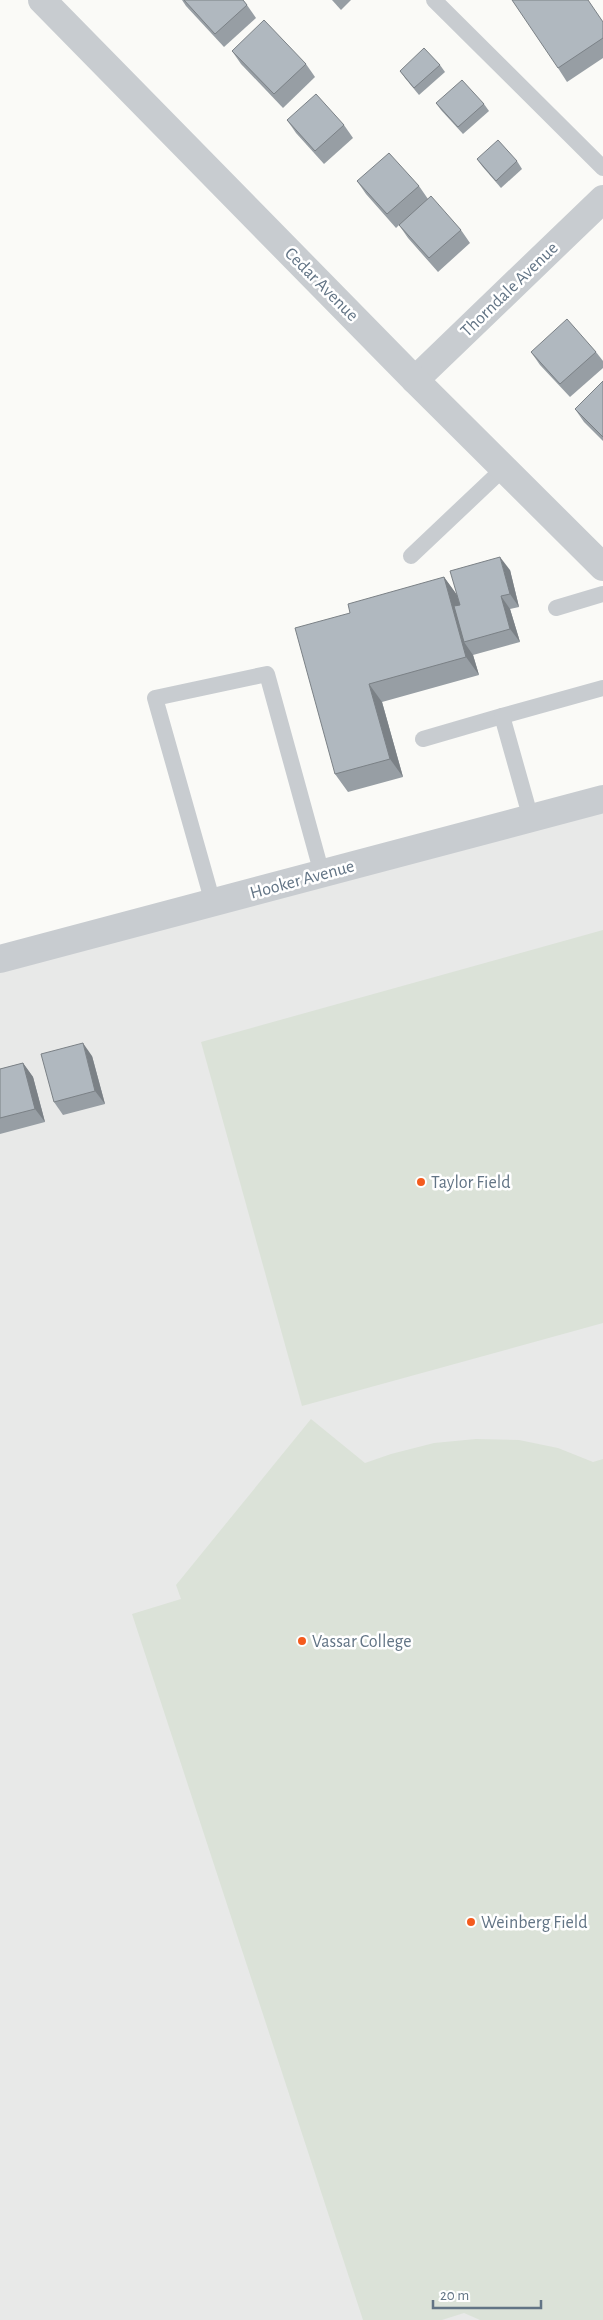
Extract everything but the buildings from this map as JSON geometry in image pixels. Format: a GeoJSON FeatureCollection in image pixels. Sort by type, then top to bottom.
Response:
{"type":"FeatureCollection","features":[{"type":"Feature","properties":{"kind":"street","name":"Cedar Avenue"},"geometry":{"type":"LineString","coordinates":[[42,0],[603,567]]}},
{"type":"Feature","properties":{"kind":"street","name":"Thorndale Avenue"},"geometry":{"type":"LineString","coordinates":[[416,380],[603,199]]}},
{"type":"Feature","properties":{"kind":"street","name":"Hooker Avenue"},"geometry":{"type":"LineString","coordinates":[[0,959],[603,799]]}},
{"type":"Feature","properties":{"kind":"lane"},"geometry":{"type":"LineString","coordinates":[[434,0],[603,168]]}},
{"type":"Feature","properties":{"kind":"lane"},"geometry":{"type":"LineString","coordinates":[[411,556],[504,468]]}},
{"type":"Feature","properties":{"kind":"lane"},"geometry":{"type":"LineString","coordinates":[[556,608],[603,594]]}},
{"type":"Feature","properties":{"kind":"lane"},"geometry":{"type":"LineString","coordinates":[[213,903],[156,698],[267,674],[322,874]]}},
{"type":"Feature","properties":{"kind":"lane"},"geometry":{"type":"LineString","coordinates":[[423,738],[603,688]]}},
{"type":"Feature","properties":{"kind":"lane"},"geometry":{"type":"LineString","coordinates":[[502,716],[531,819]]}},
{"type":"Feature","properties":{"kind":"shaded area","name":"Vassar College"},"geometry":{"type":"Polygon","coordinates":[[[603,804],[603,2320],[0,2320],[0,961],[603,804]]]}},
{"type":"Feature","properties":{"kind":"shaded area","name":"Taylor Field"},"geometry":{"type":"Polygon","coordinates":[[[603,930],[603,1323],[302,1406],[201,1042],[603,930]]]}},
{"type":"Feature","properties":{"kind":"shaded area"},"geometry":{"type":"Polygon","coordinates":[[[311,1419],[365,1463],[434,1443],[476,1439],[519,1440],[558,1448],[593,1462],[603,1459],[603,2320],[480,2320],[464,2313],[442,2320],[363,2320],[132,1614],[181,1599],[176,1585],[311,1419]]]}},
{"type":"Feature","properties":{"kind":"place","name":"Taylor Field"},"geometry":{"type":"Point","coordinates":[421,1182]}},
{"type":"Feature","properties":{"kind":"place","name":"Vassar College"},"geometry":{"type":"Point","coordinates":[302,1641]}},
{"type":"Feature","properties":{"kind":"place","name":"Weinberg Field"},"geometry":{"type":"Point","coordinates":[471,1922]}}]}
